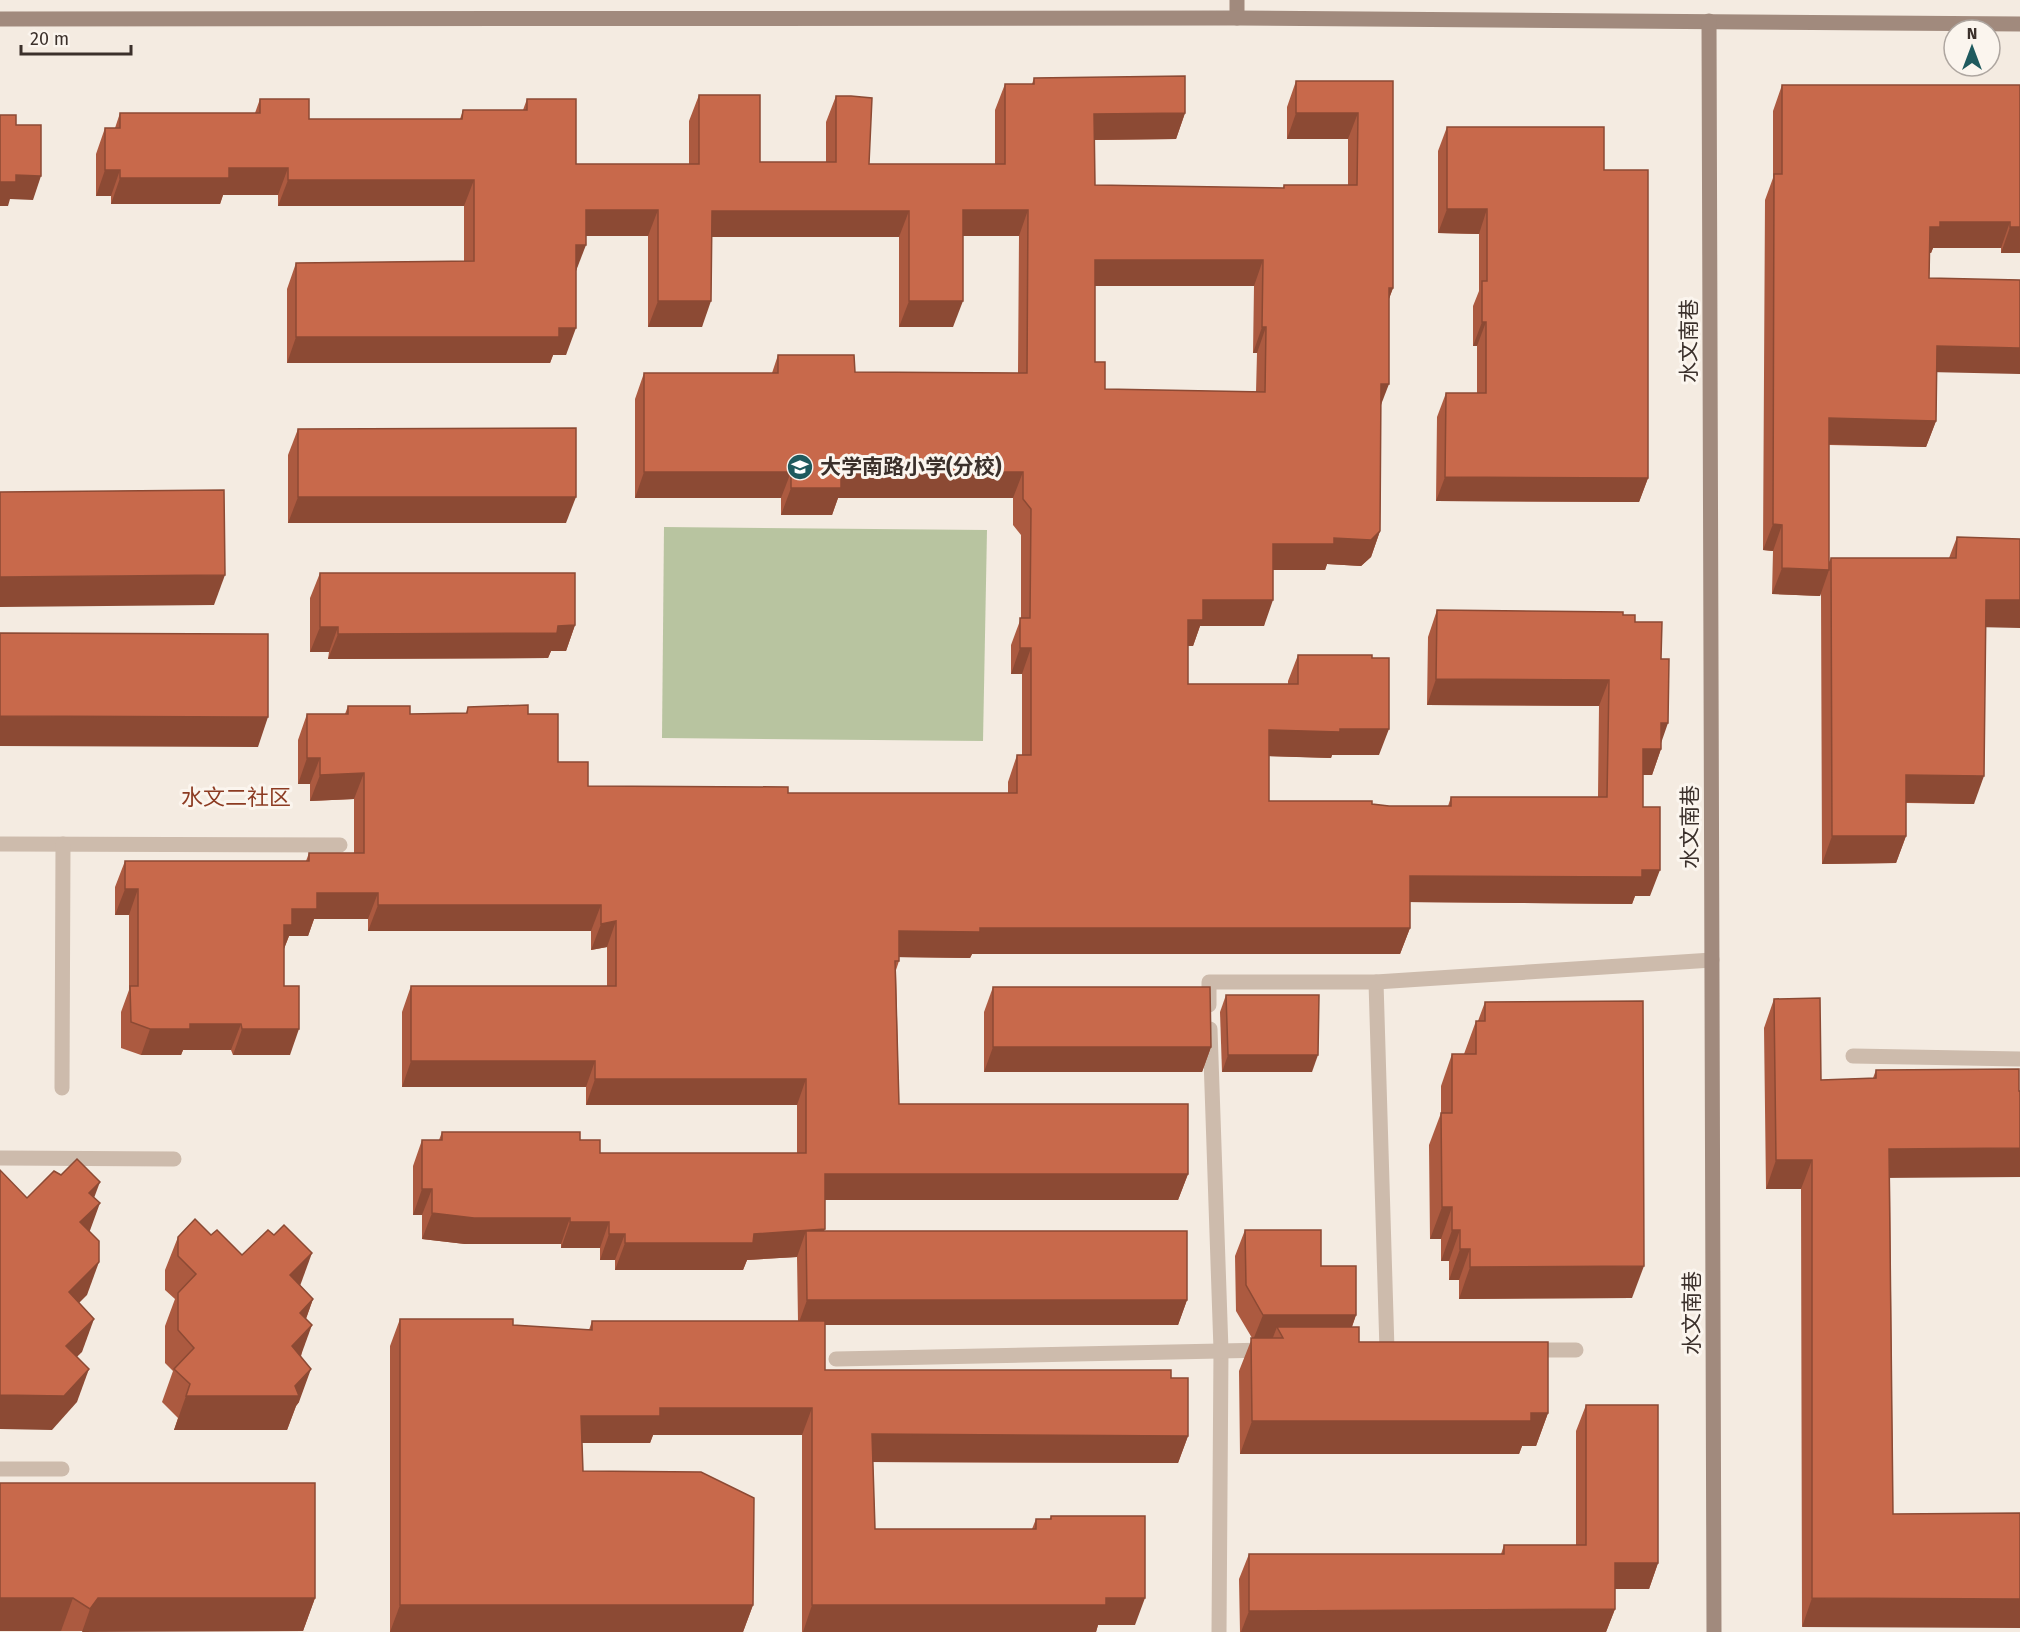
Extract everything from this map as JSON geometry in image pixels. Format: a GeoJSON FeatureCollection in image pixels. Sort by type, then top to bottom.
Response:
{"type":"FeatureCollection","features":[{"type":"Feature","properties":{"kind":"street"},"geometry":{"type":"LineString","coordinates":[[1237,0],[1237,18]]}},
{"type":"Feature","properties":{"kind":"street"},"geometry":{"type":"LineString","coordinates":[[0,19],[1237,18],[2020,24]]}},
{"type":"Feature","properties":{"kind":"street","name":"水文南巷"},"geometry":{"type":"LineString","coordinates":[[1709,21],[1714,1632]]}},
{"type":"Feature","properties":{"kind":"lane"},"geometry":{"type":"LineString","coordinates":[[0,844],[339,845]]}},
{"type":"Feature","properties":{"kind":"lane"},"geometry":{"type":"LineString","coordinates":[[62,1088],[63,844]]}},
{"type":"Feature","properties":{"kind":"lane"},"geometry":{"type":"LineString","coordinates":[[1219,1632],[1221,1350],[1209,981],[1376,981],[1712,960]]}},
{"type":"Feature","properties":{"kind":"lane"},"geometry":{"type":"LineString","coordinates":[[1376,981],[1387,1350]]}},
{"type":"Feature","properties":{"kind":"lane"},"geometry":{"type":"LineString","coordinates":[[1853,1056],[2020,1059]]}},
{"type":"Feature","properties":{"kind":"lane"},"geometry":{"type":"LineString","coordinates":[[0,1158],[174,1159]]}},
{"type":"Feature","properties":{"kind":"lane"},"geometry":{"type":"LineString","coordinates":[[836,1359],[1281,1350]]}},
{"type":"Feature","properties":{"kind":"lane"},"geometry":{"type":"LineString","coordinates":[[1517,1350],[1576,1350]]}},
{"type":"Feature","properties":{"kind":"lane"},"geometry":{"type":"LineString","coordinates":[[0,1469],[62,1469]]}},
{"type":"Feature","properties":{"kind":"green space"},"geometry":{"type":"Polygon","coordinates":[[[664,527],[987,530],[983,741],[662,738],[664,527]]]}},
{"type":"Feature","properties":{"kind":"building"},"geometry":{"type":"Polygon","coordinates":[[[1185,76],[1185,113],[1094,114],[1095,185],[1284,188],[1284,185],[1357,185],[1358,113],[1296,113],[1296,81],[1393,81],[1393,288],[1389,288],[1389,384],[1381,384],[1380,531],[1371,540],[1334,538],[1334,544],[1273,544],[1273,600],[1203,600],[1203,620],[1188,620],[1188,684],[1298,684],[1298,655],[1372,655],[1372,658],[1389,658],[1389,729],[1340,729],[1340,732],[1269,730],[1269,801],[1372,801],[1372,804],[1389,806],[1451,806],[1451,797],[1607,797],[1609,680],[1436,679],[1437,610],[1623,612],[1623,615],[1635,615],[1635,622],[1662,622],[1661,659],[1669,659],[1668,723],[1661,723],[1661,749],[1643,749],[1643,807],[1660,807],[1660,870],[1642,870],[1642,877],[1410,876],[1410,928],[980,928],[980,932],[899,931],[899,961],[895,961],[899,1104],[1188,1104],[1188,1174],[825,1174],[825,1229],[754,1234],[753,1243],[625,1243],[625,1234],[609,1234],[609,1222],[570,1222],[570,1218],[474,1218],[432,1213],[432,1189],[422,1189],[422,1140],[442,1140],[442,1132],[580,1132],[580,1140],[600,1140],[600,1153],[806,1153],[806,1079],[595,1079],[595,1061],[411,1061],[411,986],[616,986],[616,921],[601,924],[601,905],[378,905],[378,893],[317,893],[317,909],[292,909],[292,925],[284,925],[284,986],[299,986],[299,1029],[242,1029],[241,1024],[190,1024],[190,1029],[150,1029],[131,1022],[130,986],[138,986],[138,889],[125,889],[125,861],[309,861],[309,853],[364,853],[364,773],[320,775],[320,758],[307,758],[307,714],[348,714],[348,706],[410,706],[410,714],[467,713],[468,707],[528,705],[528,714],[558,714],[558,762],[588,762],[588,786],[788,787],[788,793],[1017,793],[1017,755],[1031,755],[1031,648],[1020,648],[1020,618],[1030,618],[1031,509],[1023,499],[1023,472],[841,472],[841,488],[791,488],[791,472],[644,472],[644,373],[778,373],[778,355],[854,355],[855,372],[1027,373],[1028,210],[963,210],[963,301],[909,301],[909,211],[712,211],[711,301],[658,301],[658,210],[586,210],[586,245],[576,245],[576,328],[559,328],[559,337],[296,337],[296,263],[474,261],[474,180],[288,180],[288,168],[229,168],[229,178],[120,178],[120,170],[105,170],[105,128],[120,128],[120,113],[260,113],[260,99],[309,99],[309,119],[462,119],[463,110],[527,110],[527,99],[576,99],[576,164],[699,164],[699,95],[760,95],[760,162],[836,162],[836,96],[851,96],[872,98],[869,164],[1005,164],[1005,84],[1034,84],[1034,78],[1185,76]],[[1095,260],[1095,362],[1105,362],[1105,389],[1265,392],[1266,327],[1262,327],[1263,260],[1095,260]]]}},
{"type":"Feature","properties":{"kind":"building"},"geometry":{"type":"Polygon","coordinates":[[[1782,85],[2020,85],[2020,227],[2010,227],[2010,222],[1940,222],[1940,227],[1930,227],[1929,278],[2020,280],[2020,348],[1937,346],[1936,421],[1829,418],[1829,570],[1782,568],[1782,525],[1773,524],[1774,174],[1782,174],[1782,85]]]}},
{"type":"Feature","properties":{"kind":"building"},"geometry":{"type":"Polygon","coordinates":[[[0,115],[16,115],[16,125],[41,125],[41,176],[16,175],[16,182],[0,182],[0,115]]]}},
{"type":"Feature","properties":{"kind":"building"},"geometry":{"type":"Polygon","coordinates":[[[1447,127],[1604,127],[1604,170],[1648,170],[1648,478],[1445,477],[1446,393],[1486,393],[1486,322],[1482,322],[1482,281],[1487,281],[1487,209],[1447,209],[1447,127]]]}},
{"type":"Feature","properties":{"kind":"building"},"geometry":{"type":"Polygon","coordinates":[[[576,428],[576,497],[298,497],[298,429],[576,428]]]}},
{"type":"Feature","properties":{"kind":"building"},"geometry":{"type":"Polygon","coordinates":[[[224,490],[225,575],[0,577],[0,492],[224,490]]]}},
{"type":"Feature","properties":{"kind":"building"},"geometry":{"type":"Polygon","coordinates":[[[1957,537],[2020,539],[2020,600],[1986,600],[1984,776],[1906,775],[1906,836],[1832,836],[1831,558],[1956,558],[1957,537]]]}},
{"type":"Feature","properties":{"kind":"building"},"geometry":{"type":"Polygon","coordinates":[[[320,573],[575,573],[575,625],[558,626],[557,633],[338,634],[338,627],[320,627],[320,573]]]}},
{"type":"Feature","properties":{"kind":"building"},"geometry":{"type":"Polygon","coordinates":[[[0,633],[268,634],[268,717],[0,716],[0,633]]]}},
{"type":"Feature","properties":{"kind":"building"},"geometry":{"type":"Polygon","coordinates":[[[993,987],[1210,987],[1211,1047],[993,1047],[993,987]]]}},
{"type":"Feature","properties":{"kind":"building"},"geometry":{"type":"Polygon","coordinates":[[[1226,995],[1319,995],[1318,1055],[1228,1055],[1226,995]]]}},
{"type":"Feature","properties":{"kind":"building"},"geometry":{"type":"Polygon","coordinates":[[[1820,998],[1821,1080],[1876,1078],[1876,1070],[2019,1069],[2020,1148],[1889,1149],[1893,1514],[2020,1513],[2020,1599],[1812,1598],[1812,1160],[1776,1160],[1774,999],[1820,998]]]}},
{"type":"Feature","properties":{"kind":"building"},"geometry":{"type":"Polygon","coordinates":[[[1643,1001],[1644,1266],[1470,1267],[1470,1249],[1460,1249],[1460,1230],[1452,1230],[1452,1207],[1442,1207],[1441,1113],[1452,1113],[1452,1054],[1476,1054],[1476,1021],[1485,1021],[1485,1002],[1643,1001]]]}},
{"type":"Feature","properties":{"kind":"building"},"geometry":{"type":"Polygon","coordinates":[[[77,1159],[100,1182],[89,1193],[100,1203],[80,1222],[99,1241],[99,1262],[69,1292],[94,1319],[66,1346],[89,1369],[64,1396],[0,1395],[0,1170],[27,1198],[54,1171],[61,1175],[77,1159]]]}},
{"type":"Feature","properties":{"kind":"building"},"geometry":{"type":"Polygon","coordinates":[[[195,1219],[211,1235],[217,1230],[242,1255],[268,1230],[274,1235],[284,1225],[312,1253],[290,1275],[313,1299],[300,1313],[312,1325],[292,1346],[311,1369],[295,1386],[299,1396],[186,1396],[190,1384],[174,1369],[194,1348],[178,1330],[178,1293],[196,1274],[178,1256],[178,1237],[195,1219]]]}},
{"type":"Feature","properties":{"kind":"building"},"geometry":{"type":"Polygon","coordinates":[[[1245,1230],[1321,1230],[1321,1266],[1356,1266],[1356,1315],[1263,1315],[1246,1285],[1245,1230]]]}},
{"type":"Feature","properties":{"kind":"building"},"geometry":{"type":"Polygon","coordinates":[[[806,1231],[1187,1231],[1187,1300],[807,1300],[806,1231]]]}},
{"type":"Feature","properties":{"kind":"building"},"geometry":{"type":"Polygon","coordinates":[[[400,1319],[513,1319],[513,1325],[592,1330],[592,1321],[825,1321],[825,1370],[1171,1370],[1171,1378],[1188,1378],[1188,1436],[872,1434],[875,1529],[1036,1529],[1036,1519],[1051,1519],[1051,1516],[1145,1516],[1145,1598],[1106,1598],[1106,1605],[812,1605],[812,1408],[660,1408],[660,1416],[581,1416],[583,1471],[701,1472],[754,1498],[753,1605],[400,1605],[400,1319]]]}},
{"type":"Feature","properties":{"kind":"building"},"geometry":{"type":"Polygon","coordinates":[[[1277,1327],[1359,1327],[1359,1342],[1548,1342],[1548,1413],[1531,1413],[1531,1421],[1252,1421],[1251,1338],[1283,1338],[1277,1327]]]}},
{"type":"Feature","properties":{"kind":"building"},"geometry":{"type":"Polygon","coordinates":[[[1586,1405],[1658,1405],[1658,1563],[1615,1563],[1615,1609],[1249,1611],[1249,1554],[1504,1554],[1504,1545],[1586,1545],[1586,1405]]]}},
{"type":"Feature","properties":{"kind":"building"},"geometry":{"type":"Polygon","coordinates":[[[0,1483],[315,1483],[315,1598],[98,1598],[90,1609],[73,1598],[0,1598],[0,1483]]]}},
{"type":"Feature","properties":{"kind":"place","name":"大学南路小学(分校)"},"geometry":{"type":"Point","coordinates":[800,467]}},
{"type":"Feature","properties":{"kind":"district","name":"水文二社区"},"geometry":{"type":"Point","coordinates":[236,797]}}]}
